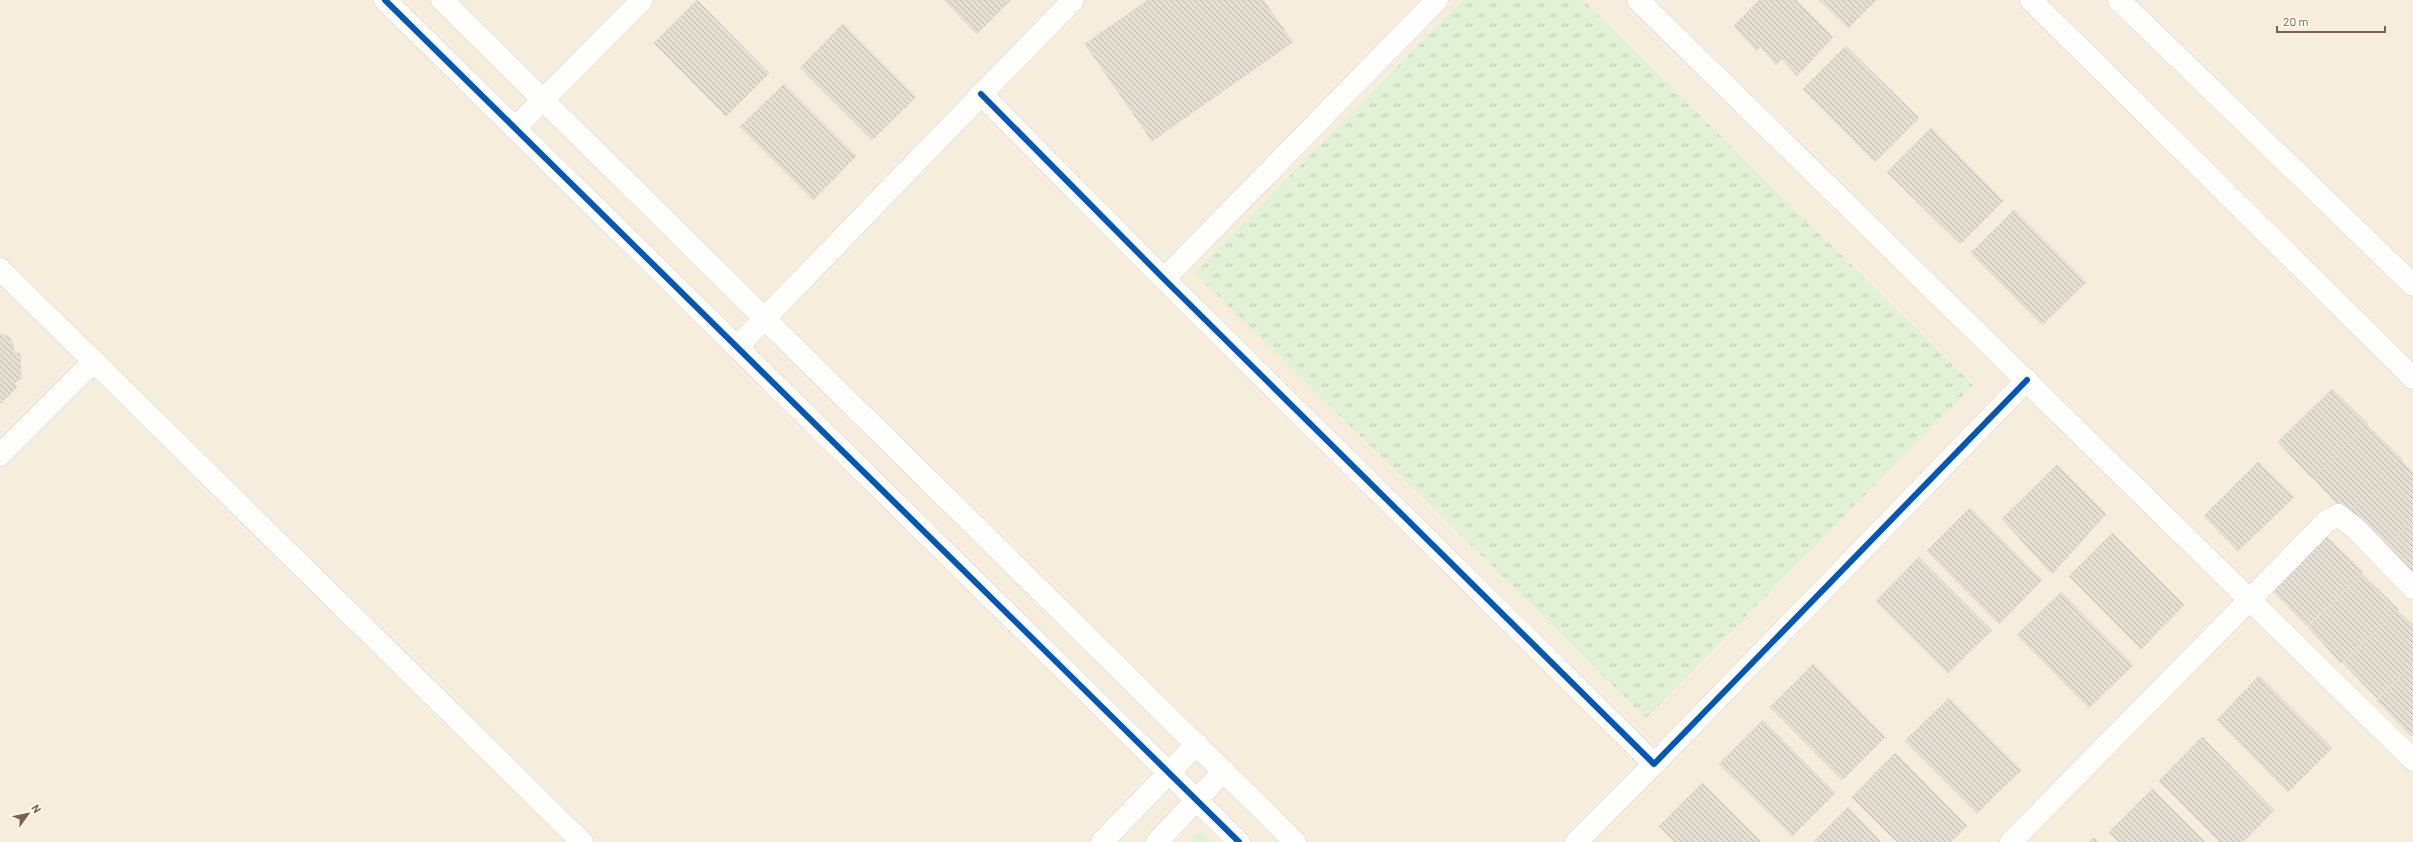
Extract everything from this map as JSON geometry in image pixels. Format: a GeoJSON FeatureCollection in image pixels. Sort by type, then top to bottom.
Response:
{"type":"FeatureCollection","features":[{"type":"Feature","properties":{"kind":"street"},"geometry":{"type":"LineString","coordinates":[[384,0],[1239,842]]}},
{"type":"Feature","properties":{"kind":"street"},"geometry":{"type":"LineString","coordinates":[[442,0],[1295,842]]}},
{"type":"Feature","properties":{"kind":"street"},"geometry":{"type":"LineString","coordinates":[[514,128],[642,0]]}},
{"type":"Feature","properties":{"kind":"street"},"geometry":{"type":"LineString","coordinates":[[737,347],[1073,0]]}},
{"type":"Feature","properties":{"kind":"street"},"geometry":{"type":"LineString","coordinates":[[1164,279],[1437,0]]}},
{"type":"Feature","properties":{"kind":"street"},"geometry":{"type":"LineString","coordinates":[[1638,0],[2413,760]]}},
{"type":"Feature","properties":{"kind":"street"},"geometry":{"type":"LineString","coordinates":[[2032,0],[2413,378]]}},
{"type":"Feature","properties":{"kind":"street"},"geometry":{"type":"LineString","coordinates":[[2119,0],[2413,285]]}},
{"type":"Feature","properties":{"kind":"street"},"geometry":{"type":"LineString","coordinates":[[981,94],[1164,279],[1654,764]]}},
{"type":"Feature","properties":{"kind":"street"},"geometry":{"type":"LineString","coordinates":[[0,269],[582,842]]}},
{"type":"Feature","properties":{"kind":"street"},"geometry":{"type":"LineString","coordinates":[[0,455],[94,361]]}},
{"type":"Feature","properties":{"kind":"street"},"geometry":{"type":"LineString","coordinates":[[1576,842],[1654,764],[2027,380]]}},
{"type":"Feature","properties":{"kind":"street"},"geometry":{"type":"LineString","coordinates":[[2011,842],[2313,533],[2338,515],[2355,528],[2413,588]]}},
{"type":"Feature","properties":{"kind":"street"},"geometry":{"type":"LineString","coordinates":[[1102,842],[1170,774],[1196,744]]}},
{"type":"Feature","properties":{"kind":"street"},"geometry":{"type":"LineString","coordinates":[[1157,842],[1198,801],[1224,771]]}},
{"type":"Feature","properties":{"kind":"shaded area"},"geometry":{"type":"Polygon","coordinates":[[[0,0],[2413,0],[2413,842],[0,842],[0,0]]]}},
{"type":"Feature","properties":{"kind":"green space"},"geometry":{"type":"Polygon","coordinates":[[[1463,0],[1583,0],[1973,385],[1646,718],[1195,273],[1463,0]]]}},
{"type":"Feature","properties":{"kind":"green space"},"geometry":{"type":"Polygon","coordinates":[[[1201,831],[1212,842],[1190,842],[1201,831]]]}},
{"type":"Feature","properties":{"kind":"building"},"geometry":{"type":"Polygon","coordinates":[[[697,0],[769,73],[726,116],[654,43],[697,0]]]}},
{"type":"Feature","properties":{"kind":"building"},"geometry":{"type":"Polygon","coordinates":[[[944,0],[1011,0],[977,34],[944,0]]]}},
{"type":"Feature","properties":{"kind":"building"},"geometry":{"type":"Polygon","coordinates":[[[1148,0],[1263,0],[1293,42],[1152,141],[1085,44],[1148,0]]]}},
{"type":"Feature","properties":{"kind":"building"},"geometry":{"type":"Polygon","coordinates":[[[1759,0],[1796,0],[1833,37],[1797,76],[1782,59],[1776,65],[1760,46],[1757,51],[1734,26],[1759,0]]]}},
{"type":"Feature","properties":{"kind":"building"},"geometry":{"type":"Polygon","coordinates":[[[1819,0],[1876,0],[1848,28],[1819,0]]]}},
{"type":"Feature","properties":{"kind":"building"},"geometry":{"type":"Polygon","coordinates":[[[843,24],[916,97],[872,140],[800,68],[843,24]]]}},
{"type":"Feature","properties":{"kind":"building"},"geometry":{"type":"Polygon","coordinates":[[[1846,46],[1919,118],[1875,162],[1803,89],[1846,46]]]}},
{"type":"Feature","properties":{"kind":"building"},"geometry":{"type":"Polygon","coordinates":[[[784,84],[856,156],[813,200],[740,127],[784,84]]]}},
{"type":"Feature","properties":{"kind":"building"},"geometry":{"type":"Polygon","coordinates":[[[1931,128],[2003,201],[1960,244],[1887,172],[1931,128]]]}},
{"type":"Feature","properties":{"kind":"building"},"geometry":{"type":"Polygon","coordinates":[[[2014,210],[2086,282],[2042,325],[1971,253],[2014,210]]]}},
{"type":"Feature","properties":{"kind":"building"},"geometry":{"type":"Polygon","coordinates":[[[0,334],[9,337],[13,344],[14,353],[20,353],[21,379],[14,383],[17,387],[0,404],[0,334]]]}},
{"type":"Feature","properties":{"kind":"building"},"geometry":{"type":"Polygon","coordinates":[[[2332,389],[2368,424],[2312,478],[2278,442],[2332,389]]]}},
{"type":"Feature","properties":{"kind":"building"},"geometry":{"type":"Polygon","coordinates":[[[2367,425],[2403,460],[2347,514],[2313,478],[2367,425]]]}},
{"type":"Feature","properties":{"kind":"building"},"geometry":{"type":"Polygon","coordinates":[[[2401,461],[2413,473],[2413,520],[2381,551],[2347,515],[2401,461]]]}},
{"type":"Feature","properties":{"kind":"building"},"geometry":{"type":"Polygon","coordinates":[[[2258,462],[2294,497],[2238,551],[2204,516],[2258,462]]]}},
{"type":"Feature","properties":{"kind":"building"},"geometry":{"type":"Polygon","coordinates":[[[2057,465],[2106,514],[2052,574],[2002,519],[2057,465]]]}},
{"type":"Feature","properties":{"kind":"building"},"geometry":{"type":"Polygon","coordinates":[[[1970,508],[2042,580],[1999,624],[1927,551],[1970,508]]]}},
{"type":"Feature","properties":{"kind":"building"},"geometry":{"type":"Polygon","coordinates":[[[2413,521],[2413,587],[2381,552],[2413,521]]]}},
{"type":"Feature","properties":{"kind":"building"},"geometry":{"type":"Polygon","coordinates":[[[2112,533],[2184,605],[2141,649],[2069,576],[2112,533]]]}},
{"type":"Feature","properties":{"kind":"building"},"geometry":{"type":"Polygon","coordinates":[[[2327,537],[2363,572],[2307,626],[2273,591],[2327,537]]]}},
{"type":"Feature","properties":{"kind":"building"},"geometry":{"type":"Polygon","coordinates":[[[1919,557],[1992,630],[1948,673],[1876,601],[1919,557]]]}},
{"type":"Feature","properties":{"kind":"building"},"geometry":{"type":"Polygon","coordinates":[[[2362,574],[2398,609],[2341,663],[2308,627],[2362,574]]]}},
{"type":"Feature","properties":{"kind":"building"},"geometry":{"type":"Polygon","coordinates":[[[2061,592],[2133,665],[2089,708],[2017,635],[2061,592]]]}},
{"type":"Feature","properties":{"kind":"building"},"geometry":{"type":"Polygon","coordinates":[[[2397,610],[2413,625],[2413,664],[2377,698],[2343,663],[2397,610]]]}},
{"type":"Feature","properties":{"kind":"building"},"geometry":{"type":"Polygon","coordinates":[[[1813,664],[1885,737],[1842,780],[1770,707],[1813,664]]]}},
{"type":"Feature","properties":{"kind":"building"},"geometry":{"type":"Polygon","coordinates":[[[2413,665],[2413,734],[2411,736],[2377,700],[2413,665]]]}},
{"type":"Feature","properties":{"kind":"building"},"geometry":{"type":"Polygon","coordinates":[[[2259,676],[2332,748],[2288,792],[2217,720],[2259,676]]]}},
{"type":"Feature","properties":{"kind":"building"},"geometry":{"type":"Polygon","coordinates":[[[1949,698],[2021,770],[1977,813],[1905,741],[1949,698]]]}},
{"type":"Feature","properties":{"kind":"building"},"geometry":{"type":"Polygon","coordinates":[[[1763,720],[1835,793],[1792,836],[1719,764],[1763,720]]]}},
{"type":"Feature","properties":{"kind":"building"},"geometry":{"type":"Polygon","coordinates":[[[2202,737],[2274,810],[2243,842],[2220,842],[2159,781],[2202,737]]]}},
{"type":"Feature","properties":{"kind":"building"},"geometry":{"type":"Polygon","coordinates":[[[1895,753],[1967,826],[1951,842],[1897,842],[1852,797],[1895,753]]]}},
{"type":"Feature","properties":{"kind":"building"},"geometry":{"type":"Polygon","coordinates":[[[1702,783],[1761,842],[1675,842],[1659,826],[1702,783]]]}},
{"type":"Feature","properties":{"kind":"building"},"geometry":{"type":"Polygon","coordinates":[[[2152,789],[2205,842],[2119,842],[2109,832],[2152,789]]]}},
{"type":"Feature","properties":{"kind":"building"},"geometry":{"type":"Polygon","coordinates":[[[1848,807],[1881,842],[1813,842],[1848,807]]]}},
{"type":"Feature","properties":{"kind":"building"},"geometry":{"type":"Polygon","coordinates":[[[2094,838],[2098,842],[2089,842],[2094,838]]]}},
{"type":"Feature","properties":{"kind":"cycle path"},"geometry":{"type":"LineString","coordinates":[[385,0],[1239,842]]}},
{"type":"Feature","properties":{"kind":"cycle path"},"geometry":{"type":"LineString","coordinates":[[981,94],[1164,279],[1654,764],[2027,380]]}}]}
